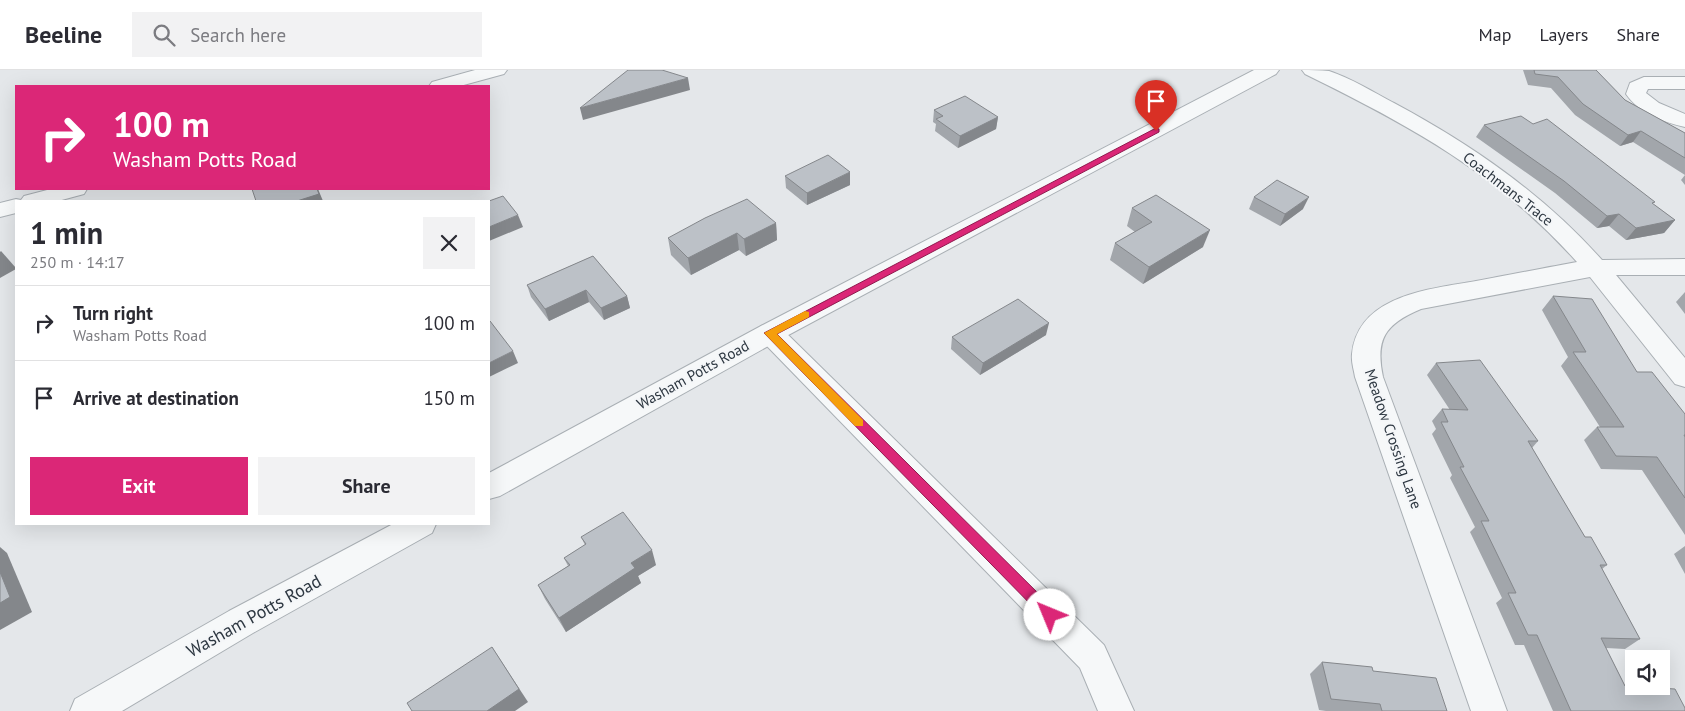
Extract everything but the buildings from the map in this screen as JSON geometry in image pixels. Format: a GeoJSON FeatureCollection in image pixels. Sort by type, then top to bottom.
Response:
{"type":"FeatureCollection","features":[{"type":"Feature","properties":{"kind":"street"},"geometry":{"type":"LineString","coordinates":[[444,85],[497,70]]}},
{"type":"Feature","properties":{"kind":"street","name":"Washam Potts Road"},"geometry":{"type":"LineString","coordinates":[[490,486],[770,333],[1269,70]]}},
{"type":"Feature","properties":{"kind":"street","name":"Coachmans Trace"},"geometry":{"type":"LineString","coordinates":[[1312,70],[1400,115],[1486,170],[1551,220],[1596,268],[1685,377]]}},
{"type":"Feature","properties":{"kind":"street"},"geometry":{"type":"LineString","coordinates":[[1685,83],[1644,83],[1637,87],[1636,94],[1651,107],[1665,115],[1685,121]]}},
{"type":"Feature","properties":{"kind":"street"},"geometry":{"type":"LineString","coordinates":[[36,200],[72,190]]}},
{"type":"Feature","properties":{"kind":"street"},"geometry":{"type":"LineString","coordinates":[[0,210],[15,206]]}},
{"type":"Feature","properties":{"kind":"street","name":"Meadow Crossing Lane"},"geometry":{"type":"LineString","coordinates":[[1489,711],[1369,377],[1366,356],[1370,337],[1380,323],[1397,309],[1416,301],[1596,268],[1685,267]]}},
{"type":"Feature","properties":{"kind":"street"},"geometry":{"type":"LineString","coordinates":[[770,333],[1092,657],[1116,711]]}},
{"type":"Feature","properties":{"kind":"street","name":"Washam Potts Road"},"geometry":{"type":"LineString","coordinates":[[88,711],[241,622],[419,525]]}},
{"type":"Feature","properties":{"kind":"slow traffic"},"geometry":{"type":"LineString","coordinates":[[805,315],[770,333],[859,423]]}},
{"type":"Feature","properties":{"kind":"route"},"geometry":{"type":"LineString","coordinates":[[1050,615],[770,333],[1156,131]]}}]}
